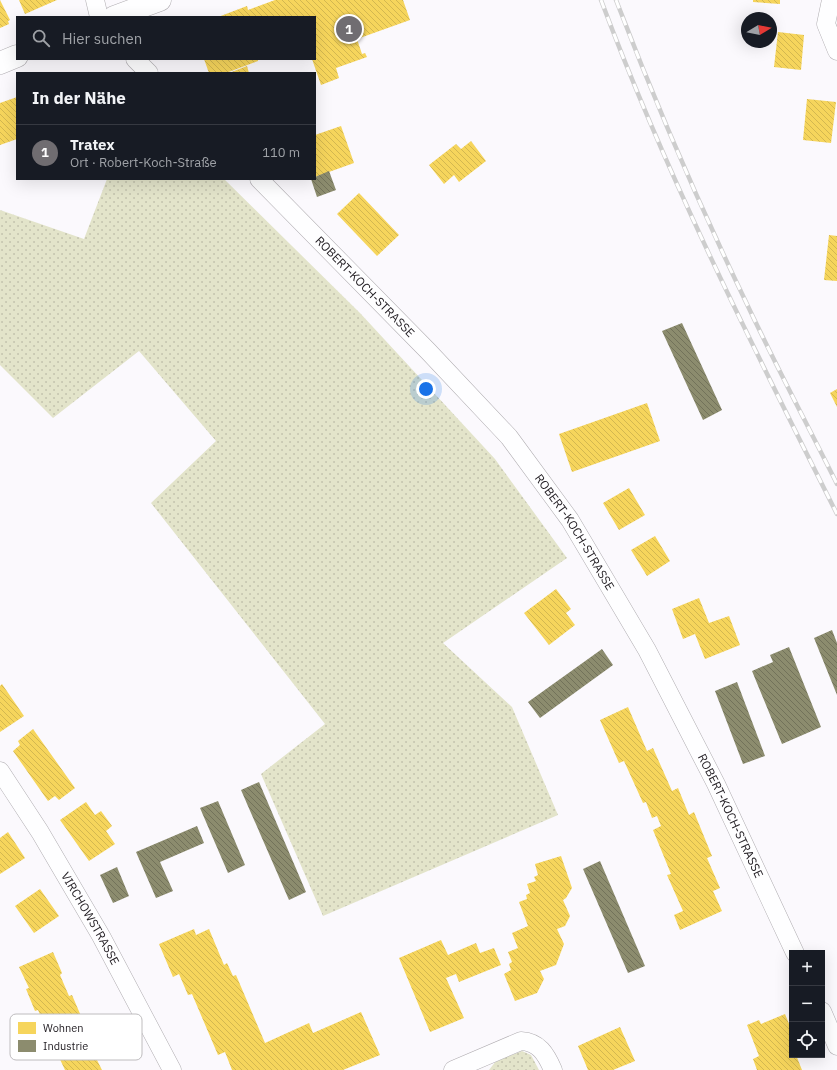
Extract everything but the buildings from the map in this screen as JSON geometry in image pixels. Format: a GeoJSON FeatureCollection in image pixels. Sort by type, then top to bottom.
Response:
{"type":"FeatureCollection","features":[{"type":"Feature","properties":{"kind":"street"},"geometry":{"type":"LineString","coordinates":[[95,0],[98,16]]}},
{"type":"Feature","properties":{"kind":"street"},"geometry":{"type":"LineString","coordinates":[[117,16],[160,0]]}},
{"type":"Feature","properties":{"kind":"street"},"geometry":{"type":"LineString","coordinates":[[831,0],[826,24],[837,51]]}},
{"type":"Feature","properties":{"kind":"street"},"geometry":{"type":"LineString","coordinates":[[0,63],[16,56]]}},
{"type":"Feature","properties":{"kind":"street"},"geometry":{"type":"LineString","coordinates":[[136,60],[148,72]]}},
{"type":"Feature","properties":{"kind":"street","name":"ROBERT-KOCH-STRASSE"},"geometry":{"type":"LineString","coordinates":[[260,180],[423,346],[509,437],[570,520],[647,650],[716,784],[794,950]]}},
{"type":"Feature","properties":{"kind":"street","name":"VIRCHOWSTRASSE"},"geometry":{"type":"LineString","coordinates":[[0,771],[40,832],[101,936],[172,1070]]}},
{"type":"Feature","properties":{"kind":"street"},"geometry":{"type":"LineString","coordinates":[[825,1018],[837,1046]]}},
{"type":"Feature","properties":{"kind":"street"},"geometry":{"type":"LineString","coordinates":[[453,1070],[472,1066],[521,1041],[530,1041],[540,1047],[548,1058],[553,1070]]}},
{"type":"Feature","properties":{"kind":"green space"},"geometry":{"type":"Polygon","coordinates":[[[107,180],[225,180],[360,313],[495,459],[567,558],[443,643],[512,707],[558,815],[323,916],[261,774],[325,724],[151,503],[216,441],[139,351],[53,418],[0,365],[0,210],[84,239],[107,180]]]}},
{"type":"Feature","properties":{"kind":"green space"},"geometry":{"type":"Polygon","coordinates":[[[522,1051],[531,1055],[539,1070],[489,1070],[496,1061],[522,1051]]]}},
{"type":"Feature","properties":{"kind":"railway"},"geometry":{"type":"LineString","coordinates":[[601,0],[682,196],[742,324],[837,514]]}},
{"type":"Feature","properties":{"kind":"railway"},"geometry":{"type":"LineString","coordinates":[[616,0],[662,114],[710,226],[767,346],[837,484]]}},
{"type":"Feature","properties":{"kind":"place","name":"Tratex"},"geometry":{"type":"Point","coordinates":[349,29]}}]}
